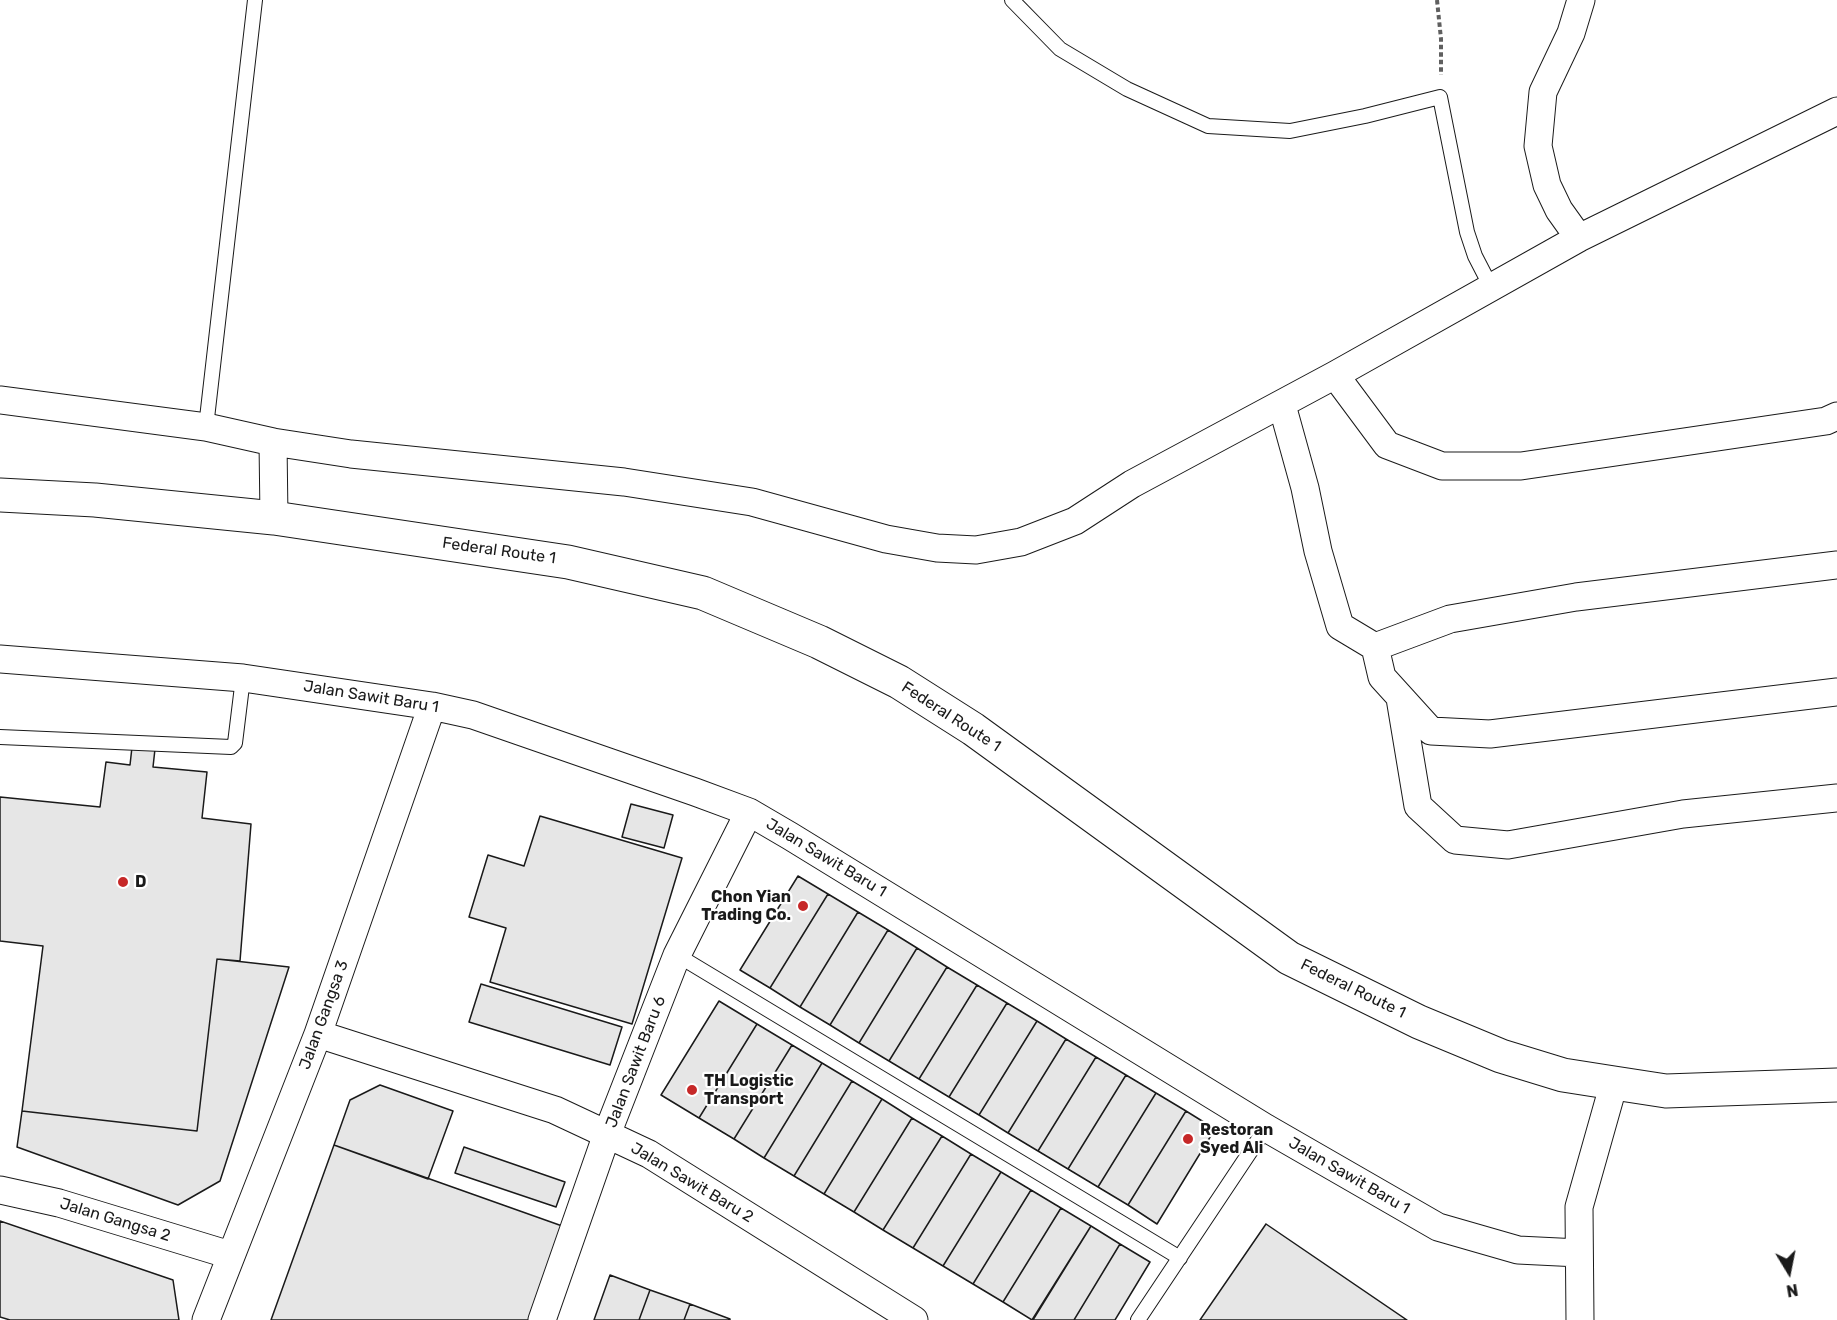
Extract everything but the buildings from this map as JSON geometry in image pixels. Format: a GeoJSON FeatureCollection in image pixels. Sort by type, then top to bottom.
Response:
{"type":"FeatureCollection","features":[{"type":"Feature","properties":{"kind":"highway","name":"Federal Route 1"},"geometry":{"type":"LineString","coordinates":[[0,495],[95,500],[274,518],[568,561],[703,593],[819,642],[899,682],[973,729],[1288,958],[1419,1022],[1501,1056],[1563,1075],[1666,1091],[1837,1085]]}},
{"type":"Feature","properties":{"kind":"street"},"geometry":{"type":"LineString","coordinates":[[1579,238],[1559,210],[1547,185],[1538,146],[1543,92],[1570,33],[1581,0]]}},
{"type":"Feature","properties":{"kind":"street"},"geometry":{"type":"LineString","coordinates":[[0,400],[206,427],[273,442],[351,454],[624,482],[752,502],[886,538],[937,548],[976,550],[1021,542],[1075,521],[1132,484],[1282,405],[1579,238],[1837,111]]}},
{"type":"Feature","properties":{"kind":"street"},"geometry":{"type":"LineString","coordinates":[[1335,375],[1387,445],[1443,466],[1521,466],[1826,421],[1837,416]]}},
{"type":"Feature","properties":{"kind":"street"},"geometry":{"type":"LineString","coordinates":[[1282,405],[1305,488],[1318,551],[1340,626],[1375,647],[1382,677],[1431,731],[1490,734],[1837,692]]}},
{"type":"Feature","properties":{"kind":"street"},"geometry":{"type":"LineString","coordinates":[[273,442],[274,518]]}},
{"type":"Feature","properties":{"kind":"street"},"geometry":{"type":"LineString","coordinates":[[1375,647],[1450,619],[1576,597],[1837,565]]}},
{"type":"Feature","properties":{"kind":"street","name":"Jalan Sawit Baru 1"},"geometry":{"type":"LineString","coordinates":[[0,659],[243,678],[432,706],[473,715],[749,812],[1009,968],[1266,1128],[1438,1227],[1518,1250],[1579,1253]]}},
{"type":"Feature","properties":{"kind":"street"},"geometry":{"type":"LineString","coordinates":[[1400,698],[1418,806],[1455,840],[1508,845],[1683,814],[1837,798]]}},
{"type":"Feature","properties":{"kind":"street","name":"Jalan Gangsa 3"},"geometry":{"type":"LineString","coordinates":[[206,1320],[318,1034],[432,706]]}},
{"type":"Feature","properties":{"kind":"street","name":"Jalan Sawit Baru 6"},"geometry":{"type":"LineString","coordinates":[[542,1320],[607,1134],[677,955],[749,812]]}},
{"type":"Feature","properties":{"kind":"street","name":"Jalan Sawit Baru 2"},"geometry":{"type":"LineString","coordinates":[[318,1034],[555,1110],[649,1154],[914,1320]]}},
{"type":"Feature","properties":{"kind":"street"},"geometry":{"type":"LineString","coordinates":[[1580,1320],[1579,1207],[1614,1083]]}},
{"type":"Feature","properties":{"kind":"street","name":"Jalan Gangsa 2"},"geometry":{"type":"LineString","coordinates":[[0,1190],[59,1203],[230,1255]]}},
{"type":"Feature","properties":{"kind":"lane"},"geometry":{"type":"LineString","coordinates":[[206,427],[255,0]]}},
{"type":"Feature","properties":{"kind":"lane"},"geometry":{"type":"LineString","coordinates":[[1012,0],[1060,50],[1127,89],[1208,126],[1290,131],[1365,117],[1440,97],[1467,232],[1475,256],[1491,287]]}},
{"type":"Feature","properties":{"kind":"lane"},"geometry":{"type":"LineString","coordinates":[[0,737],[231,747],[235,743],[243,678]]}},
{"type":"Feature","properties":{"kind":"lane"},"geometry":{"type":"LineString","coordinates":[[677,955],[1180,1258]]}},
{"type":"Feature","properties":{"kind":"lane"},"geometry":{"type":"LineString","coordinates":[[1138,1320],[1266,1128]]}},
{"type":"Feature","properties":{"kind":"path"},"geometry":{"type":"LineString","coordinates":[[1437,0],[1441,39],[1440,97]]}},
{"type":"Feature","properties":{"kind":"place","name":"D"},"geometry":{"type":"Point","coordinates":[123,882]}},
{"type":"Feature","properties":{"kind":"place","name":"Chon Yian Trading Co."},"geometry":{"type":"Point","coordinates":[803,906]}},
{"type":"Feature","properties":{"kind":"place","name":"TH Logistic Transport"},"geometry":{"type":"Point","coordinates":[692,1090]}},
{"type":"Feature","properties":{"kind":"place","name":"Restoran Syed Ali"},"geometry":{"type":"Point","coordinates":[1188,1139]}}]}
